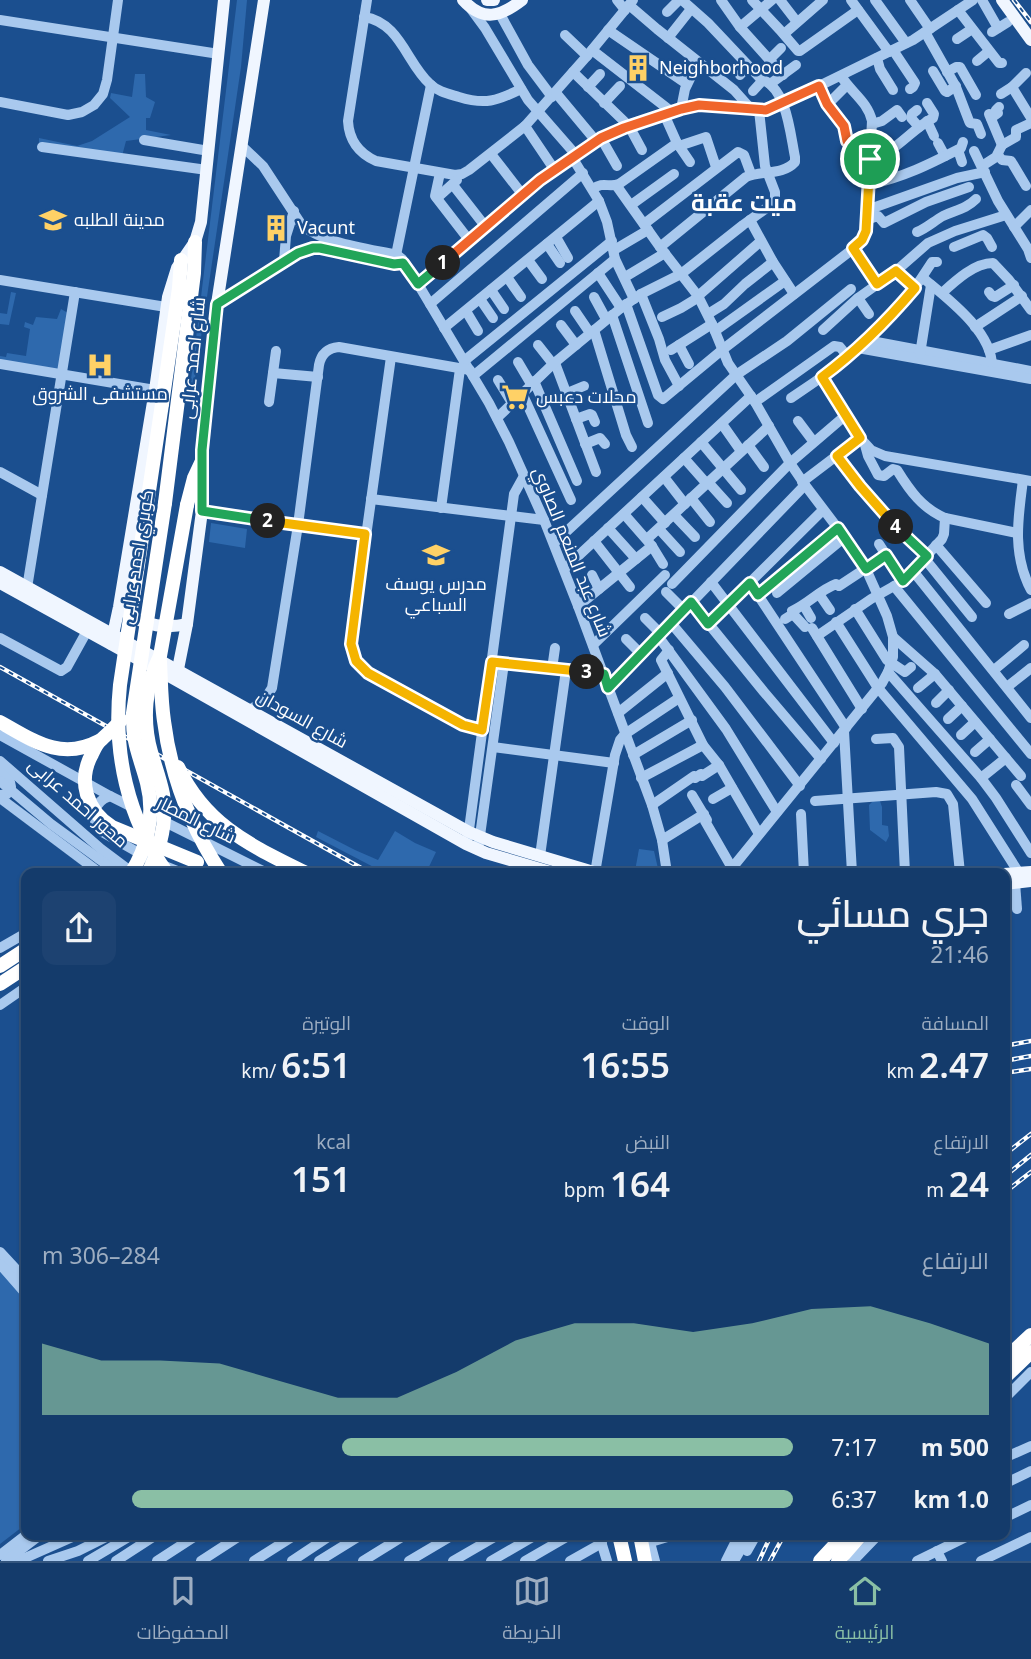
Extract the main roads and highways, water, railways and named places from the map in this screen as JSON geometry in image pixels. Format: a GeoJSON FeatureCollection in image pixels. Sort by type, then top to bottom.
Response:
{"type":"FeatureCollection","features":[{"type":"Feature","properties":{"kind":"highway","name":"كوبري احمد عرابى"},"geometry":{"type":"LineString","coordinates":[[135,868],[146,842],[150,814],[148,785],[133,733],[135,695],[169,479],[194,273],[195,242]]}},
{"type":"Feature","properties":{"kind":"highway","name":"محور احمد عرابى"},"geometry":{"type":"LineString","coordinates":[[164,868],[149,845],[131,803],[120,758],[118,713],[181,260]]}},
{"type":"Feature","properties":{"kind":"highway"},"geometry":{"type":"LineString","coordinates":[[202,461],[187,505],[160,656],[163,718],[176,780],[198,833],[220,868]]}},
{"type":"Feature","properties":{"kind":"highway"},"geometry":{"type":"LineString","coordinates":[[143,462],[164,473],[169,479]]}},
{"type":"Feature","properties":{"kind":"highway"},"geometry":{"type":"LineString","coordinates":[[150,868],[158,852],[164,818],[161,784],[151,753],[146,722],[148,691],[160,656]]}},
{"type":"Feature","properties":{"kind":"highway"},"geometry":{"type":"LineString","coordinates":[[0,722],[34,741],[56,749],[86,747],[99,741],[117,726],[135,695]]}},
{"type":"Feature","properties":{"kind":"highway"},"geometry":{"type":"LineString","coordinates":[[99,741],[88,761],[85,782],[89,802],[96,814],[118,831],[211,868]]}},
{"type":"Feature","properties":{"kind":"highway"},"geometry":{"type":"LineString","coordinates":[[170,749],[186,782],[215,818],[243,840],[296,868]]}},
{"type":"Feature","properties":{"kind":"highway"},"geometry":{"type":"LineString","coordinates":[[0,966],[21,952]]}},
{"type":"Feature","properties":{"kind":"highway"},"geometry":{"type":"LineString","coordinates":[[0,984],[21,970]]}},
{"type":"Feature","properties":{"kind":"highway"},"geometry":{"type":"LineString","coordinates":[[1010,1354],[1031,1335]]}},
{"type":"Feature","properties":{"kind":"highway"},"geometry":{"type":"LineString","coordinates":[[1010,1372],[1031,1352]]}},
{"type":"Feature","properties":{"kind":"highway"},"geometry":{"type":"LineString","coordinates":[[620,1540],[625,1561]]}},
{"type":"Feature","properties":{"kind":"highway"},"geometry":{"type":"LineString","coordinates":[[645,1561],[646,1540]]}},
{"type":"Feature","properties":{"kind":"highway"},"geometry":{"type":"LineString","coordinates":[[820,1561],[839,1540]]}},
{"type":"Feature","properties":{"kind":"highway"},"geometry":{"type":"LineString","coordinates":[[838,1561],[857,1540]]}},
{"type":"Feature","properties":{"kind":"main road","name":"شارع احمد عرابى"},"geometry":{"type":"LineString","coordinates":[[113,639],[155,390],[166,307],[173,277],[181,260],[195,242],[201,222],[224,0]]}},
{"type":"Feature","properties":{"kind":"main road","name":"شارع احمد عرابى"},"geometry":{"type":"LineString","coordinates":[[177,675],[187,624],[202,511],[202,461],[217,304],[264,0]]}},
{"type":"Feature","properties":{"kind":"main road"},"geometry":{"type":"LineString","coordinates":[[487,0],[494,0]]}},
{"type":"Feature","properties":{"kind":"main road"},"geometry":{"type":"LineString","coordinates":[[1002,0],[1031,40]]}},
{"type":"Feature","properties":{"kind":"main road"},"geometry":{"type":"LineString","coordinates":[[467,4],[482,14],[500,14],[518,1]]}},
{"type":"Feature","properties":{"kind":"main road","name":"شارع السودان"},"geometry":{"type":"LineString","coordinates":[[0,572],[113,639],[473,841],[541,868]]}},
{"type":"Feature","properties":{"kind":"main road","name":"شارع السودان"},"geometry":{"type":"LineString","coordinates":[[0,583],[88,631],[113,639]]}},
{"type":"Feature","properties":{"kind":"main road"},"geometry":{"type":"LineString","coordinates":[[119,607],[136,619],[156,626],[187,624]]}},
{"type":"Feature","properties":{"kind":"main road","name":"شارع السودان"},"geometry":{"type":"LineString","coordinates":[[177,675],[250,710],[473,841],[580,868]]}},
{"type":"Feature","properties":{"kind":"main road"},"geometry":{"type":"LineString","coordinates":[[1015,877],[1031,881]]}},
{"type":"Feature","properties":{"kind":"railway"},"geometry":{"type":"LineString","coordinates":[[1014,0],[1031,22]]}},
{"type":"Feature","properties":{"kind":"railway"},"geometry":{"type":"LineString","coordinates":[[0,667],[361,868]]}},
{"type":"Feature","properties":{"kind":"railway"},"geometry":{"type":"LineString","coordinates":[[1010,1045],[1031,1041]]}},
{"type":"Feature","properties":{"kind":"railway"},"geometry":{"type":"LineString","coordinates":[[1010,1060],[1031,1056]]}},
{"type":"Feature","properties":{"kind":"railway"},"geometry":{"type":"LineString","coordinates":[[1010,1072],[1031,1069]]}},
{"type":"Feature","properties":{"kind":"railway"},"geometry":{"type":"LineString","coordinates":[[1010,1150],[1031,1134]]}},
{"type":"Feature","properties":{"kind":"railway"},"geometry":{"type":"LineString","coordinates":[[1010,1172],[1031,1155]]}},
{"type":"Feature","properties":{"kind":"railway"},"geometry":{"type":"LineString","coordinates":[[1010,1188],[1031,1172]]}},
{"type":"Feature","properties":{"kind":"railway"},"geometry":{"type":"LineString","coordinates":[[759,1561],[769,1540]]}},
{"type":"Feature","properties":{"kind":"railway"},"geometry":{"type":"LineString","coordinates":[[770,1561],[781,1540]]}},
{"type":"Feature","properties":{"kind":"place","name":"Neighborhood"},"geometry":{"type":"Point","coordinates":[638,68]}},
{"type":"Feature","properties":{"kind":"place","name":"مدينة الطلبه"},"geometry":{"type":"Point","coordinates":[53,220]}},
{"type":"Feature","properties":{"kind":"place","name":"Vacunt"},"geometry":{"type":"Point","coordinates":[276,228]}},
{"type":"Feature","properties":{"kind":"place","name":"مستشفى الشروق"},"geometry":{"type":"Point","coordinates":[100,365]}},
{"type":"Feature","properties":{"kind":"place","name":"محلات دعبس"},"geometry":{"type":"Point","coordinates":[515,397]}},
{"type":"Feature","properties":{"kind":"place","name":"مدرس يوسف السباعي"},"geometry":{"type":"Point","coordinates":[436,555]}},
{"type":"Feature","properties":{"kind":"district","name":"ميت عقبة"},"geometry":{"type":"Point","coordinates":[744,203]}}]}
